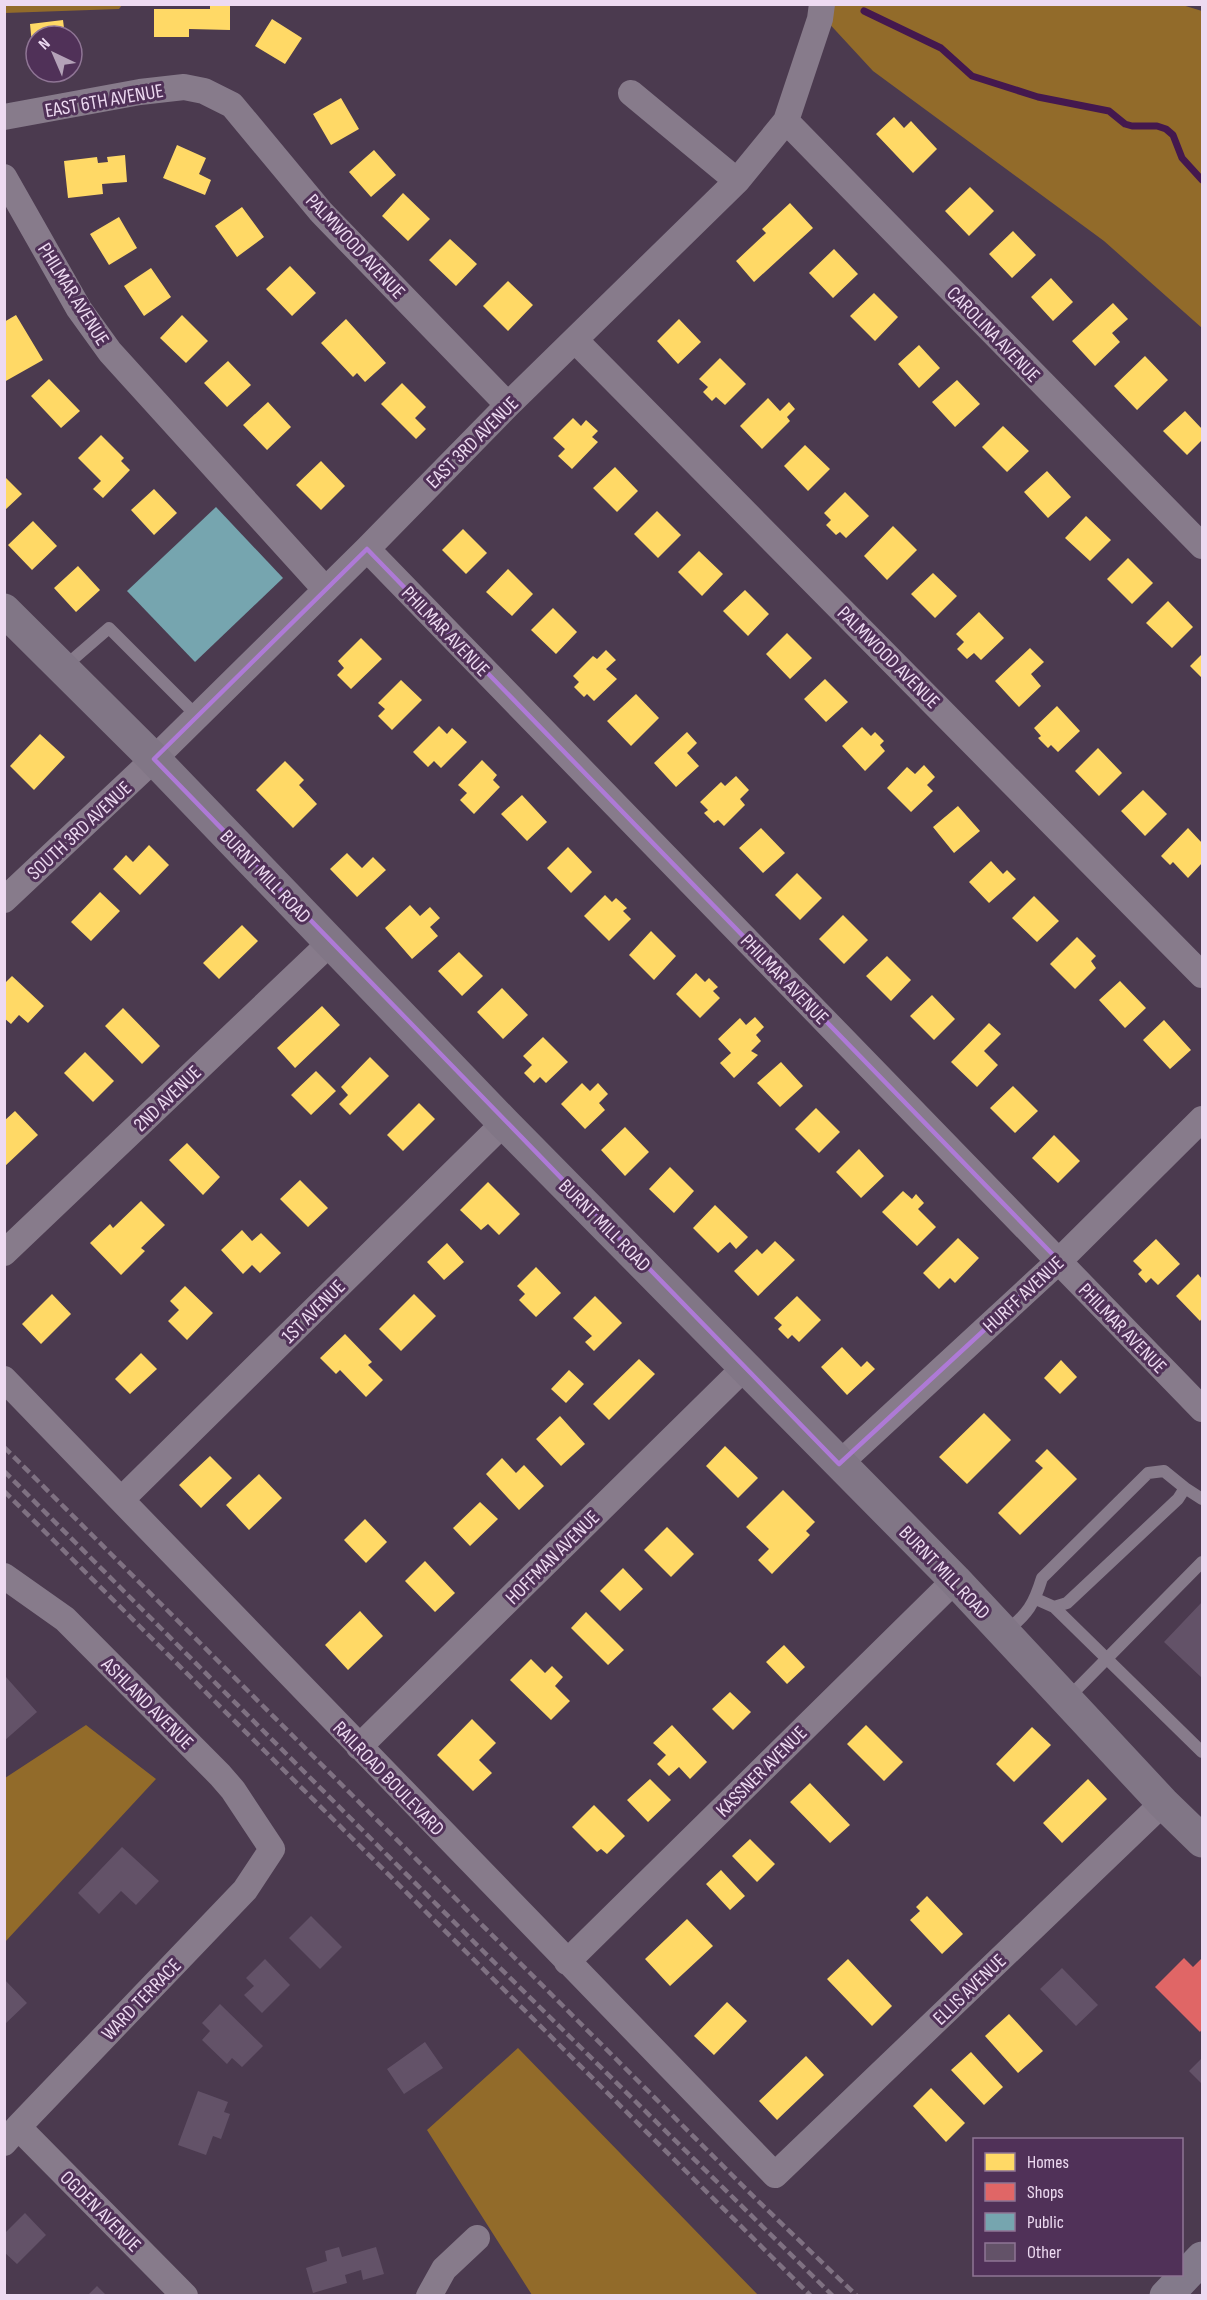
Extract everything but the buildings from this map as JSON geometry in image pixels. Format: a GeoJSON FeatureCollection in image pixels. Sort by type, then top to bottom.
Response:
{"type":"FeatureCollection","features":[{"type":"Feature","properties":{"kind":"main road","name":"BURNT MILL ROAD"},"geometry":{"type":"LineString","coordinates":[[4,610],[153,759],[504,1123],[955,1580],[1163,1803],[1203,1841]]}},
{"type":"Feature","properties":{"kind":"main road"},"geometry":{"type":"LineString","coordinates":[[1166,2295],[1203,2258]]}},
{"type":"Feature","properties":{"kind":"street"},"geometry":{"type":"LineString","coordinates":[[786,121],[820,19],[822,4]]}},
{"type":"Feature","properties":{"kind":"street","name":"EAST 6TH AVENUE"},"geometry":{"type":"LineString","coordinates":[[4,117],[140,92],[184,87],[204,91]]}},
{"type":"Feature","properties":{"kind":"street","name":"PALMWOOD AVENUE"},"geometry":{"type":"LineString","coordinates":[[204,91],[232,105],[321,212],[508,405]]}},
{"type":"Feature","properties":{"kind":"street"},"geometry":{"type":"LineString","coordinates":[[631,93],[736,181]]}},
{"type":"Feature","properties":{"kind":"street","name":"EAST 3RD AVENUE"},"geometry":{"type":"LineString","coordinates":[[153,759],[736,181],[786,121]]}},
{"type":"Feature","properties":{"kind":"street","name":"CAROLINA AVENUE"},"geometry":{"type":"LineString","coordinates":[[786,121],[1203,546]]}},
{"type":"Feature","properties":{"kind":"street","name":"PHILMAR AVENUE"},"geometry":{"type":"LineString","coordinates":[[4,177],[79,309],[110,352],[325,589]]}},
{"type":"Feature","properties":{"kind":"street","name":"PALMWOOD AVENUE"},"geometry":{"type":"LineString","coordinates":[[575,340],[1203,975]]}},
{"type":"Feature","properties":{"kind":"street","name":"PHILMAR AVENUE"},"geometry":{"type":"LineString","coordinates":[[367,549],[1203,1409]]}},
{"type":"Feature","properties":{"kind":"street","name":"SOUTH 3RD AVENUE"},"geometry":{"type":"LineString","coordinates":[[4,900],[153,759]]}},
{"type":"Feature","properties":{"kind":"street","name":"2ND AVENUE"},"geometry":{"type":"LineString","coordinates":[[4,1253],[330,943]]}},
{"type":"Feature","properties":{"kind":"street","name":"HURFF AVENUE"},"geometry":{"type":"LineString","coordinates":[[839,1464],[1059,1261],[1203,1119]]}},
{"type":"Feature","properties":{"kind":"street","name":"1ST AVENUE"},"geometry":{"type":"LineString","coordinates":[[122,1499],[504,1123]]}},
{"type":"Feature","properties":{"kind":"street","name":"HOFFMAN AVENUE"},"geometry":{"type":"LineString","coordinates":[[359,1747],[745,1367]]}},
{"type":"Feature","properties":{"kind":"street","name":"RAILROAD BOULEVARD"},"geometry":{"type":"LineString","coordinates":[[4,1379],[775,2175]]}},
{"type":"Feature","properties":{"kind":"street","name":"ASHLAND AVENUE"},"geometry":{"type":"LineString","coordinates":[[4,1576],[65,1619],[220,1775],[233,1790],[272,1849]]}},
{"type":"Feature","properties":{"kind":"street","name":"KASSNER AVENUE"},"geometry":{"type":"LineString","coordinates":[[567,1962],[955,1580]]}},
{"type":"Feature","properties":{"kind":"street","name":"ELLIS AVENUE"},"geometry":{"type":"LineString","coordinates":[[775,2175],[1163,1803]]}},
{"type":"Feature","properties":{"kind":"street","name":"WARD TERRACE"},"geometry":{"type":"LineString","coordinates":[[11,2135],[245,1890],[272,1849]]}},
{"type":"Feature","properties":{"kind":"street","name":"OGDEN AVENUE"},"geometry":{"type":"LineString","coordinates":[[11,2135],[185,2295]]}},
{"type":"Feature","properties":{"kind":"street"},"geometry":{"type":"LineString","coordinates":[[429,2295],[444,2269],[477,2238]]}},
{"type":"Feature","properties":{"kind":"lane"},"geometry":{"type":"LineString","coordinates":[[62,668],[109,628],[197,716]]}},
{"type":"Feature","properties":{"kind":"lane"},"geometry":{"type":"LineString","coordinates":[[1004,1632],[1025,1616],[1036,1599],[1042,1578],[1148,1473],[1164,1471],[1182,1494],[1203,1499]]}},
{"type":"Feature","properties":{"kind":"lane"},"geometry":{"type":"LineString","coordinates":[[1054,1607],[1067,1603],[1182,1494]]}},
{"type":"Feature","properties":{"kind":"lane"},"geometry":{"type":"LineString","coordinates":[[1067,1699],[1203,1562]]}},
{"type":"Feature","properties":{"kind":"lane"},"geometry":{"type":"LineString","coordinates":[[1036,1599],[1054,1607],[1203,1752]]}},
{"type":"Feature","properties":{"kind":"highlighted area"},"geometry":{"type":"Polygon","coordinates":[[[367,549],[1059,1261],[839,1464],[154,759],[367,549]]]}},
{"type":"Feature","properties":{"kind":"shaded area"},"geometry":{"type":"Polygon","coordinates":[[[1179,4],[1202,11],[1202,328],[1104,241],[873,71],[812,5],[1179,4]]]}},
{"type":"Feature","properties":{"kind":"shaded area"},"geometry":{"type":"Polygon","coordinates":[[[4,5],[122,5],[119,9],[5,13],[4,5]]]}},
{"type":"Feature","properties":{"kind":"shaded area"},"geometry":{"type":"Polygon","coordinates":[[[86,1725],[156,1779],[5,1942],[5,1778],[86,1725]]]}},
{"type":"Feature","properties":{"kind":"shaded area"},"geometry":{"type":"Polygon","coordinates":[[[518,2048],[758,2295],[532,2295],[427,2130],[518,2048]]]}},
{"type":"Feature","properties":{"kind":"waterway"},"geometry":{"type":"LineString","coordinates":[[864,11],[941,48],[972,76],[1038,97],[1109,111],[1125,124],[1132,126],[1157,126],[1166,129],[1173,135],[1182,158],[1202,180]]}},
{"type":"Feature","properties":{"kind":"railway"},"geometry":{"type":"LineString","coordinates":[[4,1447],[755,2198],[857,2296]]}},
{"type":"Feature","properties":{"kind":"railway"},"geometry":{"type":"LineString","coordinates":[[4,1471],[496,1964],[833,2296]]}},
{"type":"Feature","properties":{"kind":"railway"},"geometry":{"type":"LineString","coordinates":[[4,1491],[811,2296]]}}]}
